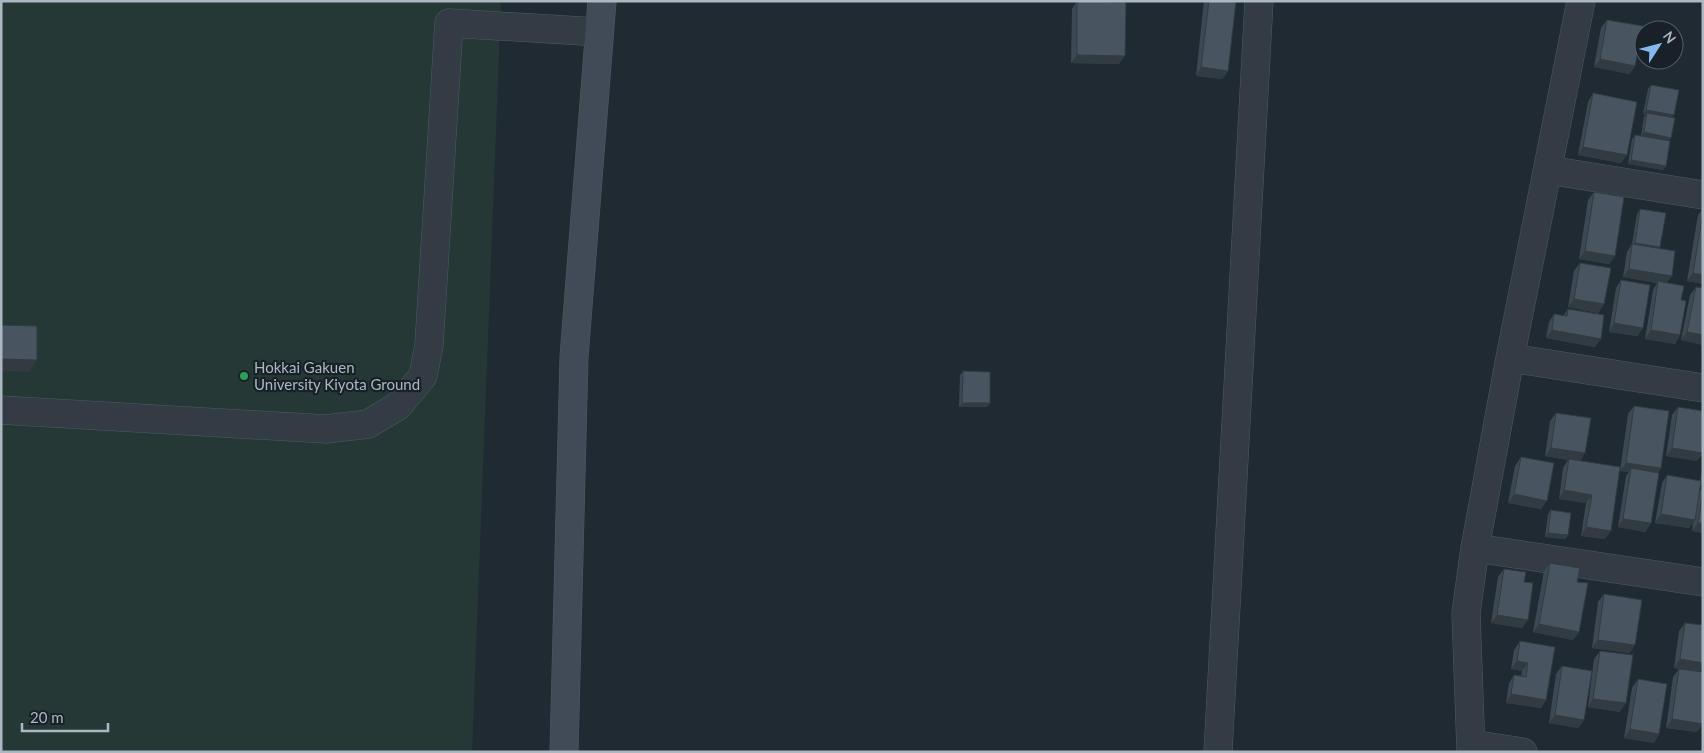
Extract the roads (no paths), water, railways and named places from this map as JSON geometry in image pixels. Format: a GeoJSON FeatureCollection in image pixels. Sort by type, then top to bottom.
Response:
{"type":"FeatureCollection","features":[{"type":"Feature","properties":{"kind":"street"},"geometry":{"type":"LineString","coordinates":[[564,752],[574,357],[602,1]]}},
{"type":"Feature","properties":{"kind":"street"},"geometry":{"type":"LineString","coordinates":[[1218,752],[1259,1]]}},
{"type":"Feature","properties":{"kind":"street"},"geometry":{"type":"LineString","coordinates":[[1523,752],[1471,748],[1466,613],[1475,548],[1510,358],[1581,1]]}},
{"type":"Feature","properties":{"kind":"street"},"geometry":{"type":"LineString","coordinates":[[1,410],[326,429],[368,424],[398,406],[423,376],[428,345],[449,23],[599,32]]}},
{"type":"Feature","properties":{"kind":"street"},"geometry":{"type":"LineString","coordinates":[[1548,170],[1703,194]]}},
{"type":"Feature","properties":{"kind":"street"},"geometry":{"type":"LineString","coordinates":[[1510,358],[1703,388]]}},
{"type":"Feature","properties":{"kind":"street"},"geometry":{"type":"LineString","coordinates":[[1475,548],[1703,582]]}},
{"type":"Feature","properties":{"kind":"place","name":"Hokkai Gakuen University Kiyota Ground"},"geometry":{"type":"Point","coordinates":[244,376]}}]}
